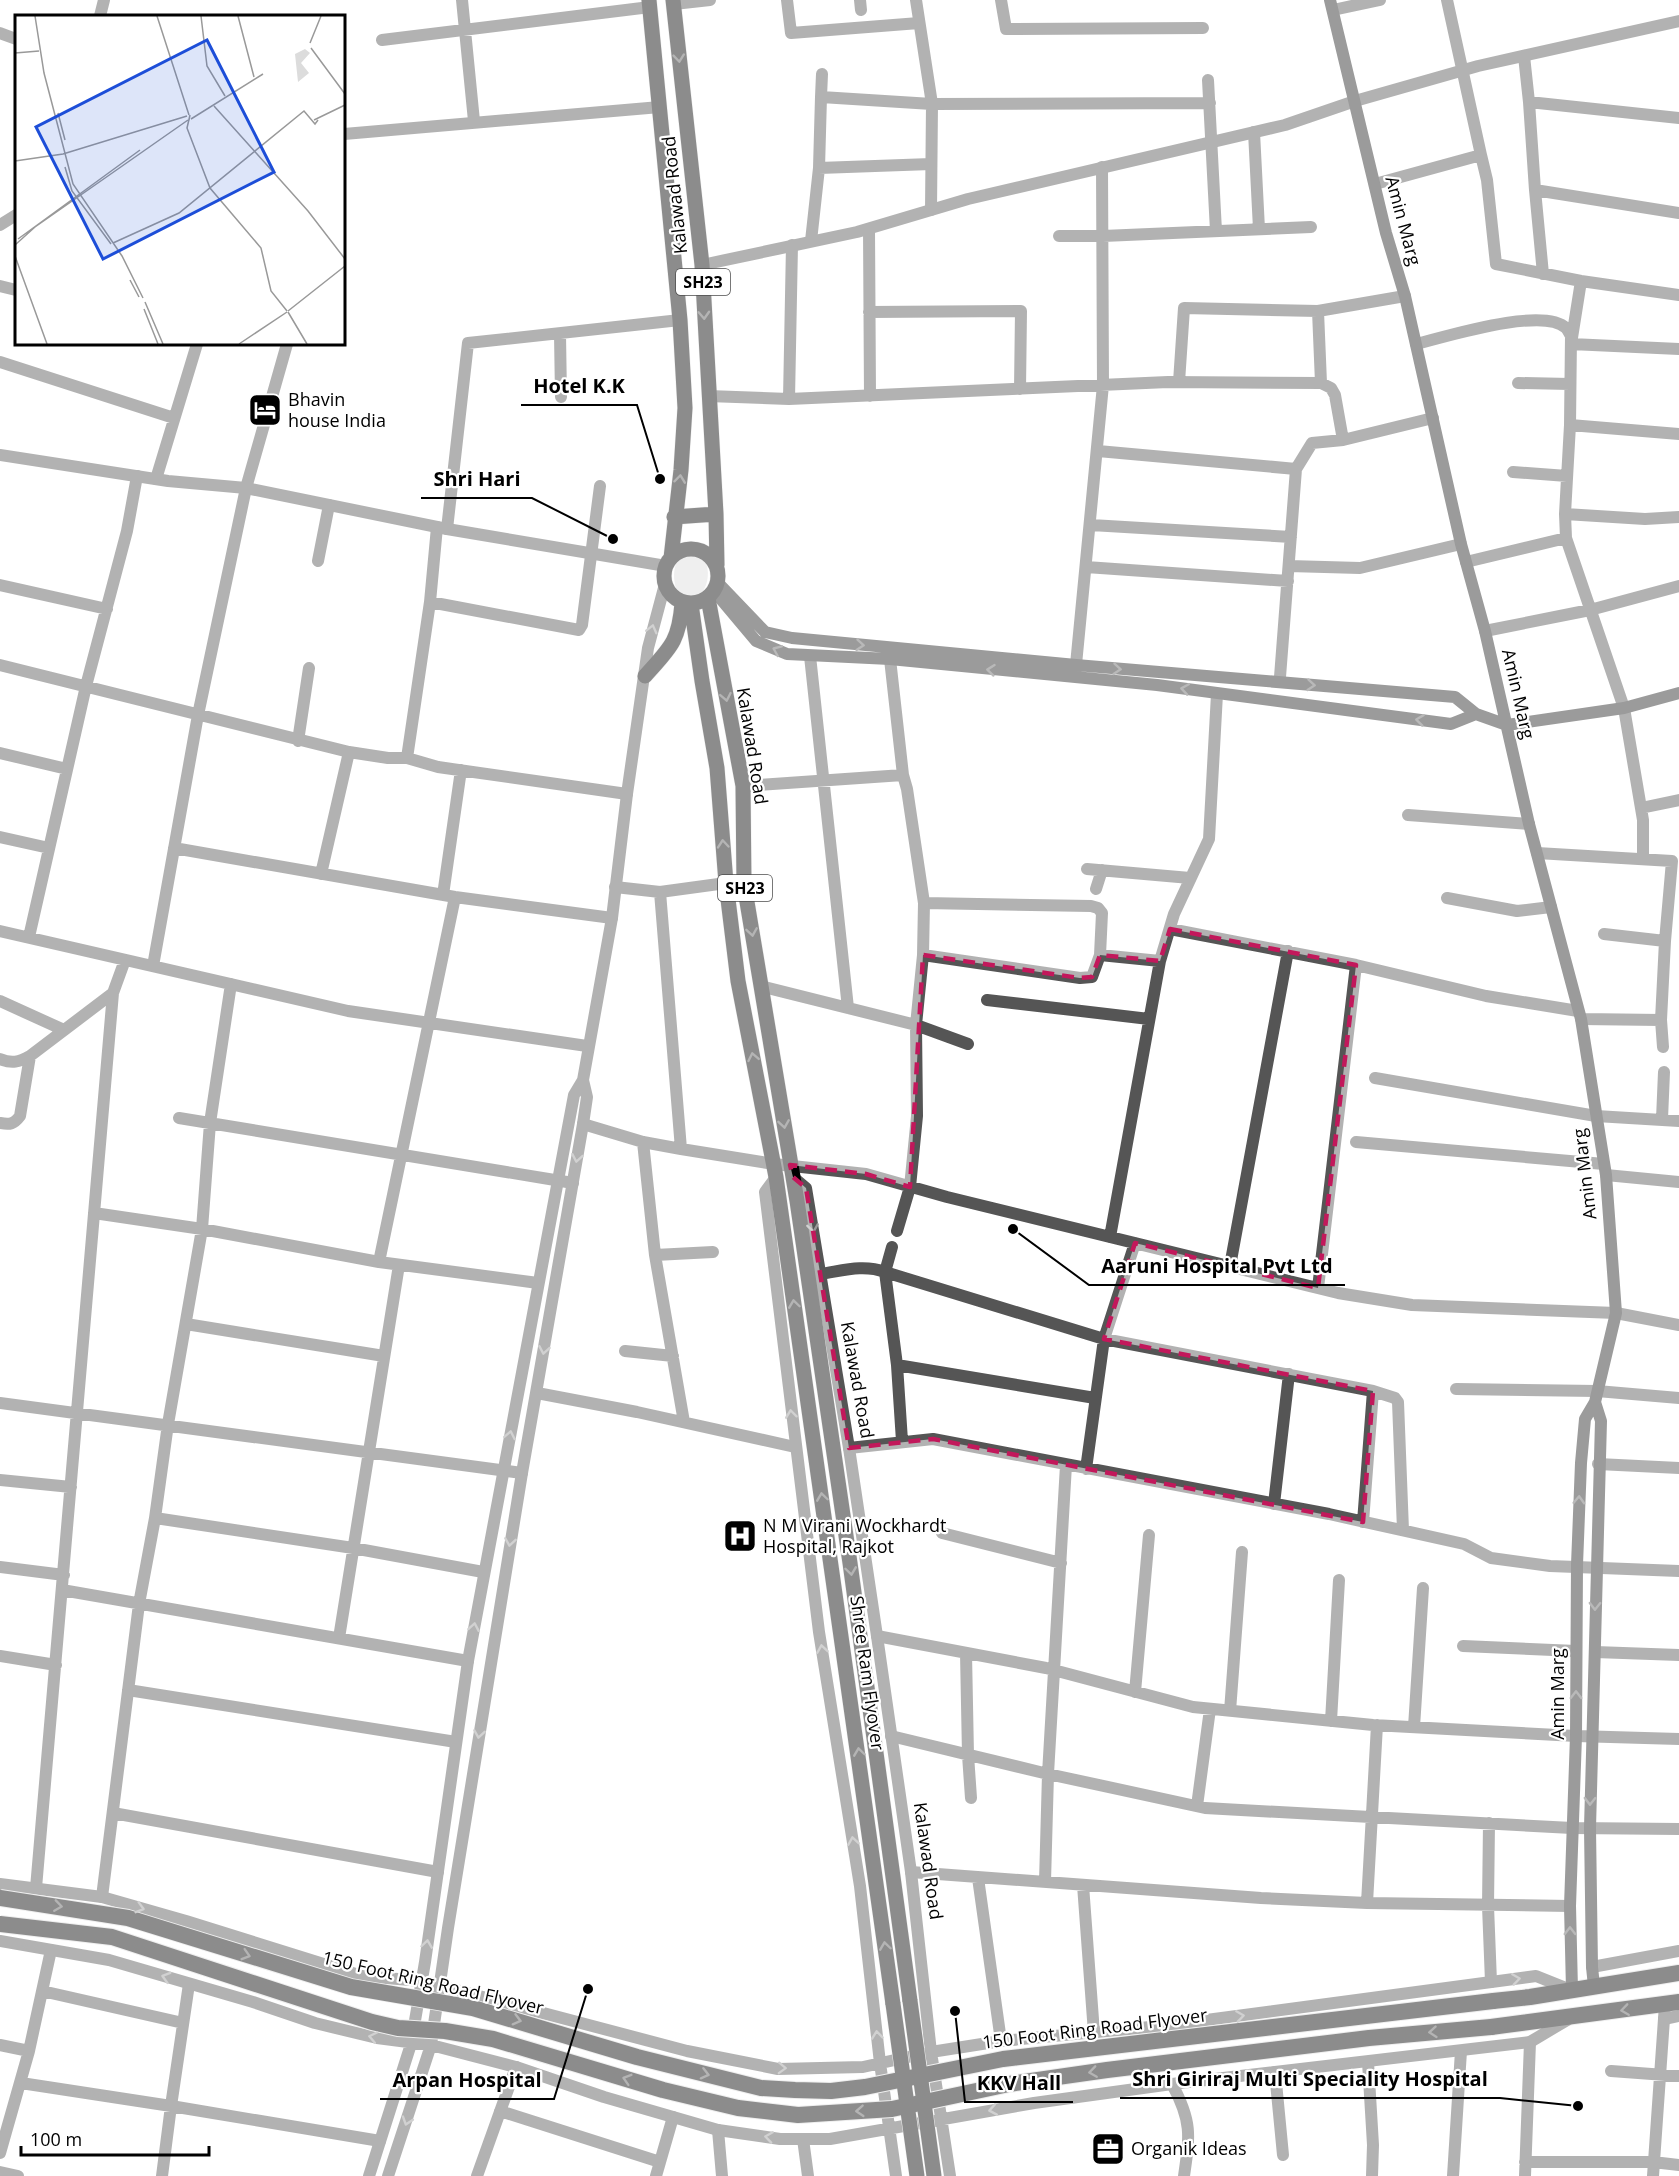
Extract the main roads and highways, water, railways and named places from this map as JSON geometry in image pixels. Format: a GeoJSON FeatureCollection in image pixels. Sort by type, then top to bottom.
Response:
{"type":"FeatureCollection","features":[{"type":"Feature","properties":{"kind":"highway","name":"150 Foot Ring Road Flyover"},"geometry":{"type":"LineString","coordinates":[[0,1898],[128,1918],[351,1987],[473,2008],[637,2057],[761,2088],[795,2090],[831,2091],[854,2088],[1003,2059],[1493,2001],[1679,1972]]}},
{"type":"Feature","properties":{"kind":"highway"},"geometry":{"type":"LineString","coordinates":[[0,1924],[112,1937],[372,2022],[398,2028],[445,2031],[493,2039],[663,2090],[738,2108],[798,2115],[892,2109],[1009,2084],[1107,2070],[1370,2038],[1669,2008]]}},
{"type":"Feature","properties":{"kind":"main road","name":"Kalawad Road"},"geometry":{"type":"LineString","coordinates":[[673,2],[702,265],[717,565]]}},
{"type":"Feature","properties":{"kind":"main road","name":"Kalawad Road"},"geometry":{"type":"LineString","coordinates":[[650,3],[680,320],[685,408],[681,470],[668,562]]}},
{"type":"Feature","properties":{"kind":"main road","name":"Amin Marg"},"geometry":{"type":"LineString","coordinates":[[1332,5],[1375,184],[1405,296],[1461,544],[1485,631],[1536,854],[1580,1015],[1605,1169],[1616,1313],[1596,1396],[1585,1419],[1581,1464],[1570,1906],[1572,1990]]}},
{"type":"Feature","properties":{"kind":"main road"},"geometry":{"type":"LineString","coordinates":[[674,517],[716,514]]}},
{"type":"Feature","properties":{"kind":"main road"},"geometry":{"type":"LineString","coordinates":[[714,591],[687,603],[675,598],[665,584],[668,562],[687,549],[704,552],[717,565],[714,591],[756,641],[787,654],[1455,697],[1476,714],[1507,725],[1624,708],[1679,693]]}},
{"type":"Feature","properties":{"kind":"main road","name":"Kalawad Road"},"geometry":{"type":"LineString","coordinates":[[714,591],[742,786],[744,884],[792,1171]]}},
{"type":"Feature","properties":{"kind":"main road"},"geometry":{"type":"LineString","coordinates":[[714,591],[765,632],[792,638],[1075,672],[1217,694],[1451,724],[1476,714]]}},
{"type":"Feature","properties":{"kind":"main road","name":"Kalawad Road"},"geometry":{"type":"LineString","coordinates":[[687,603],[717,768],[726,883],[738,981],[775,1170]]}},
{"type":"Feature","properties":{"kind":"main road"},"geometry":{"type":"LineString","coordinates":[[645,676],[671,647],[687,603]]}},
{"type":"Feature","properties":{"kind":"main road","name":"Shree Ram Flyover"},"geometry":{"type":"LineString","coordinates":[[775,1170],[917,2176]]}},
{"type":"Feature","properties":{"kind":"main road","name":"Shree Ram Flyover"},"geometry":{"type":"LineString","coordinates":[[792,1171],[850,1563],[934,2176]]}},
{"type":"Feature","properties":{"kind":"main road","name":"Amin Marg"},"geometry":{"type":"LineString","coordinates":[[1594,1986],[1590,1828],[1600,1421],[1596,1396]]}},
{"type":"Feature","properties":{"kind":"place","name":"Bhavin house India"},"geometry":{"type":"Point","coordinates":[265,410]}},
{"type":"Feature","properties":{"kind":"place","name":"Hotel K.K"},"geometry":{"type":"Point","coordinates":[660,479]}},
{"type":"Feature","properties":{"kind":"place","name":"Shri Hari"},"geometry":{"type":"Point","coordinates":[613,539]}},
{"type":"Feature","properties":{"kind":"place","name":"Aaruni Hospital Pvt Ltd"},"geometry":{"type":"Point","coordinates":[1013,1229]}},
{"type":"Feature","properties":{"kind":"place","name":"N M Virani Wockhardt Hospital, Rajkot"},"geometry":{"type":"Point","coordinates":[740,1536]}},
{"type":"Feature","properties":{"kind":"place","name":"Arpan Hospital"},"geometry":{"type":"Point","coordinates":[588,1989]}},
{"type":"Feature","properties":{"kind":"place","name":"KKV Hall"},"geometry":{"type":"Point","coordinates":[955,2011]}},
{"type":"Feature","properties":{"kind":"place","name":"Shri Giriraj Multi Speciality Hospital"},"geometry":{"type":"Point","coordinates":[1578,2106]}},
{"type":"Feature","properties":{"kind":"place","name":"Organik Ideas"},"geometry":{"type":"Point","coordinates":[1108,2149]}}]}
